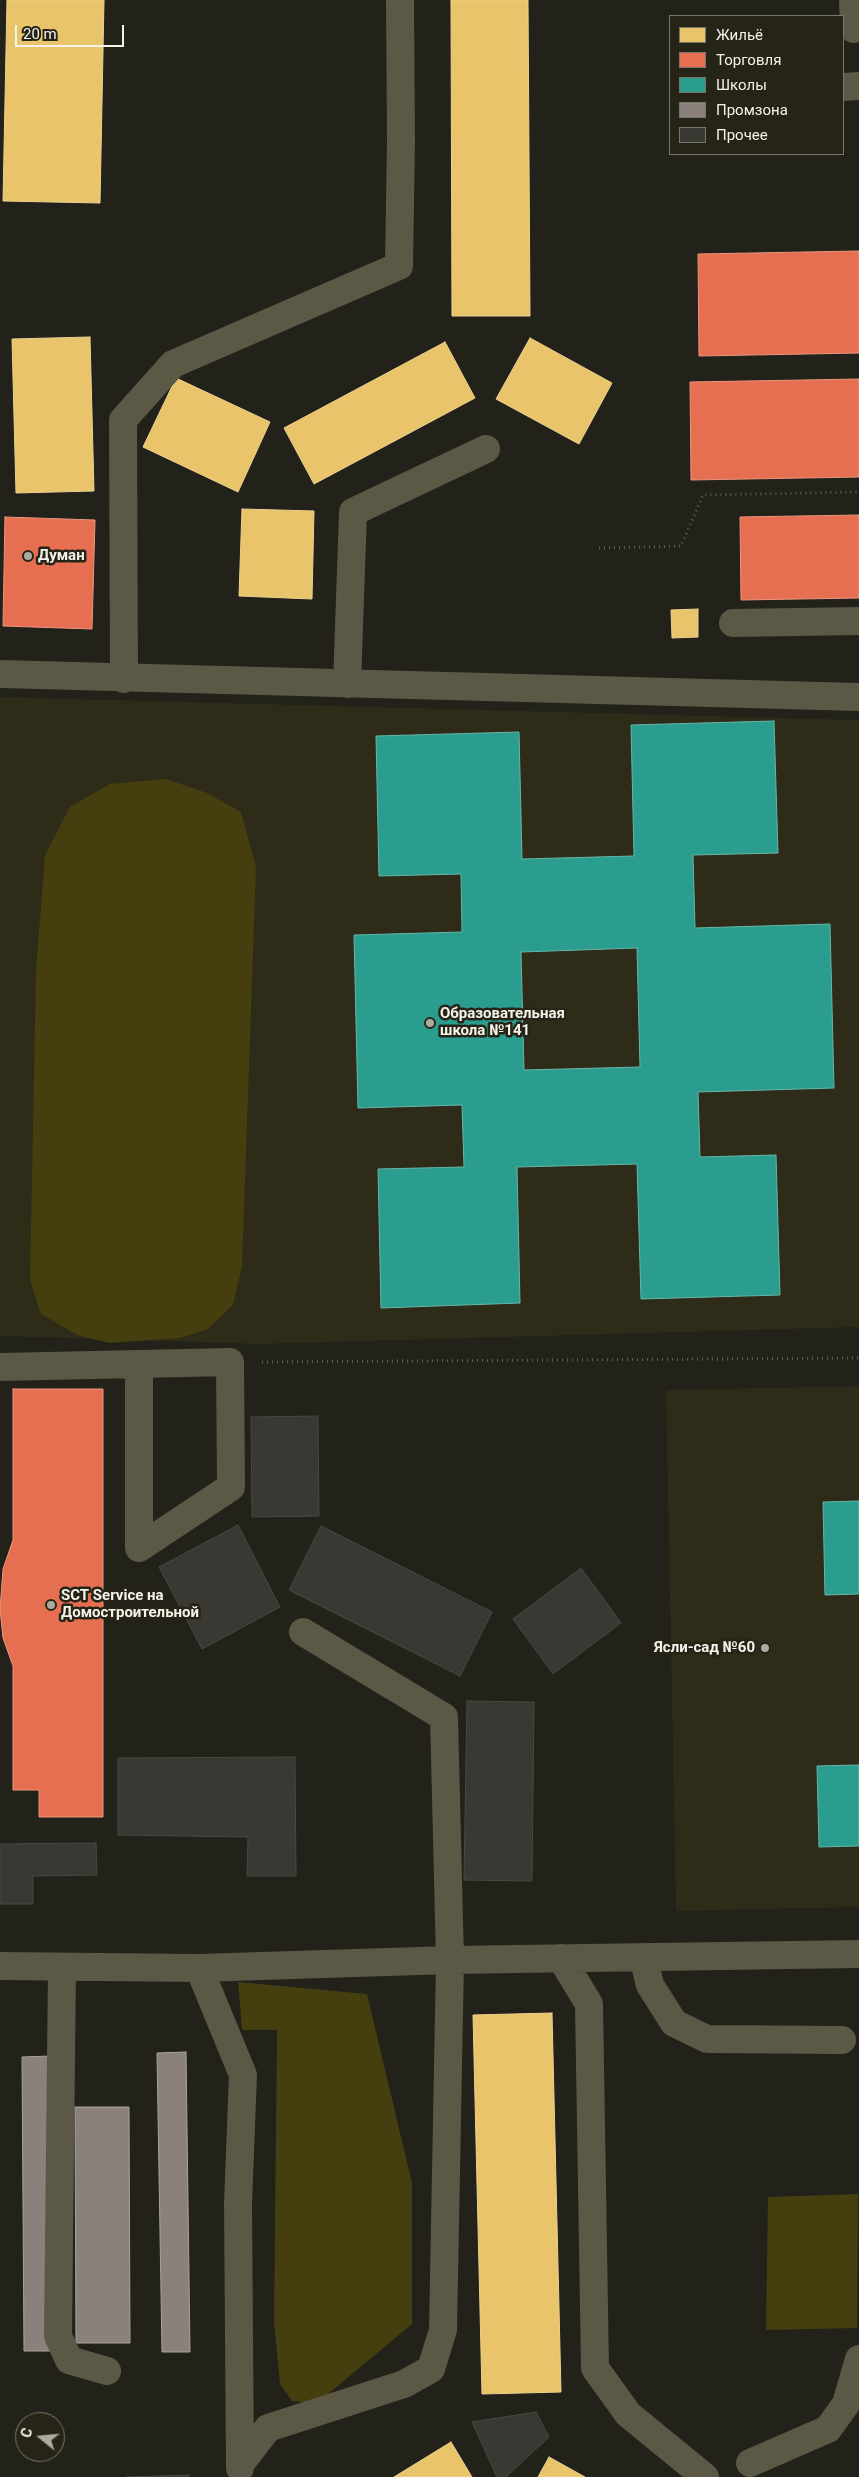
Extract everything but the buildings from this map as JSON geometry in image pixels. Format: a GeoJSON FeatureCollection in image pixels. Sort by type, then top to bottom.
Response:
{"type":"FeatureCollection","features":[{"type":"Feature","properties":{"kind":"street"},"geometry":{"type":"LineString","coordinates":[[124,679],[123,420],[173,364],[399,266],[402,140],[400,0]]}},
{"type":"Feature","properties":{"kind":"street"},"geometry":{"type":"LineString","coordinates":[[853,0],[854,29]]}},
{"type":"Feature","properties":{"kind":"street"},"geometry":{"type":"LineString","coordinates":[[844,87],[859,86]]}},
{"type":"Feature","properties":{"kind":"street"},"geometry":{"type":"LineString","coordinates":[[347,684],[353,512],[486,449]]}},
{"type":"Feature","properties":{"kind":"street"},"geometry":{"type":"LineString","coordinates":[[733,623],[859,620]]}},
{"type":"Feature","properties":{"kind":"street"},"geometry":{"type":"LineString","coordinates":[[0,674],[124,679],[859,697]]}},
{"type":"Feature","properties":{"kind":"street"},"geometry":{"type":"LineString","coordinates":[[0,1367],[230,1362],[231,1487],[139,1548],[139,1364]]}},
{"type":"Feature","properties":{"kind":"street"},"geometry":{"type":"LineString","coordinates":[[240,2470],[268,2428],[404,2384],[430,2369],[443,2330],[450,1960],[444,1717],[303,1632]]}},
{"type":"Feature","properties":{"kind":"street"},"geometry":{"type":"LineString","coordinates":[[0,1966],[199,1968],[450,1960],[859,1954]]}},
{"type":"Feature","properties":{"kind":"street"},"geometry":{"type":"LineString","coordinates":[[643,1957],[650,1985],[674,2023],[707,2039],[842,2040]]}},
{"type":"Feature","properties":{"kind":"street"},"geometry":{"type":"LineString","coordinates":[[561,1958],[589,2004],[595,2368],[628,2414],[705,2477]]}},
{"type":"Feature","properties":{"kind":"street"},"geometry":{"type":"LineString","coordinates":[[62,1967],[58,2336],[69,2360],[107,2371]]}},
{"type":"Feature","properties":{"kind":"street"},"geometry":{"type":"LineString","coordinates":[[199,1968],[242,2075],[238,2203],[240,2470]]}},
{"type":"Feature","properties":{"kind":"street"},"geometry":{"type":"LineString","coordinates":[[750,2463],[828,2429],[846,2404],[859,2359]]}},
{"type":"Feature","properties":{"kind":"path"},"geometry":{"type":"LineString","coordinates":[[598,548],[681,546],[703,495],[859,492]]}},
{"type":"Feature","properties":{"kind":"path"},"geometry":{"type":"LineString","coordinates":[[230,1362],[859,1358]]}},
{"type":"Feature","properties":{"kind":"shaded area","name":"Образовательная школа №141"},"geometry":{"type":"Polygon","coordinates":[[[0,697],[859,720],[859,1327],[260,1344],[0,1336],[0,697]]]}},
{"type":"Feature","properties":{"kind":"shaded area"},"geometry":{"type":"Polygon","coordinates":[[[166,779],[207,793],[241,812],[256,867],[242,1266],[233,1305],[208,1329],[180,1338],[110,1343],[77,1335],[41,1314],[30,1280],[36,970],[45,855],[70,807],[110,784],[166,779]]]}},
{"type":"Feature","properties":{"kind":"shaded area","name":"Ясли-сад №60"},"geometry":{"type":"Polygon","coordinates":[[[859,1386],[859,1907],[676,1911],[666,1390],[859,1386]]]}},
{"type":"Feature","properties":{"kind":"shaded area"},"geometry":{"type":"Polygon","coordinates":[[[238,1982],[367,1994],[412,2183],[412,2324],[316,2404],[292,2401],[280,2384],[274,2322],[277,2030],[242,2030],[238,1982]]]}},
{"type":"Feature","properties":{"kind":"shaded area"},"geometry":{"type":"Polygon","coordinates":[[[858,2194],[857,2328],[766,2330],[768,2197],[858,2194]]]}},
{"type":"Feature","properties":{"kind":"place","name":"Думан"},"geometry":{"type":"Point","coordinates":[28,556]}},
{"type":"Feature","properties":{"kind":"place","name":"Образовательная школа №141"},"geometry":{"type":"Point","coordinates":[430,1023]}},
{"type":"Feature","properties":{"kind":"place","name":"SCT Service на Домостроительной"},"geometry":{"type":"Point","coordinates":[51,1605]}},
{"type":"Feature","properties":{"kind":"place","name":"Ясли-сад №60"},"geometry":{"type":"Point","coordinates":[765,1648]}}]}
